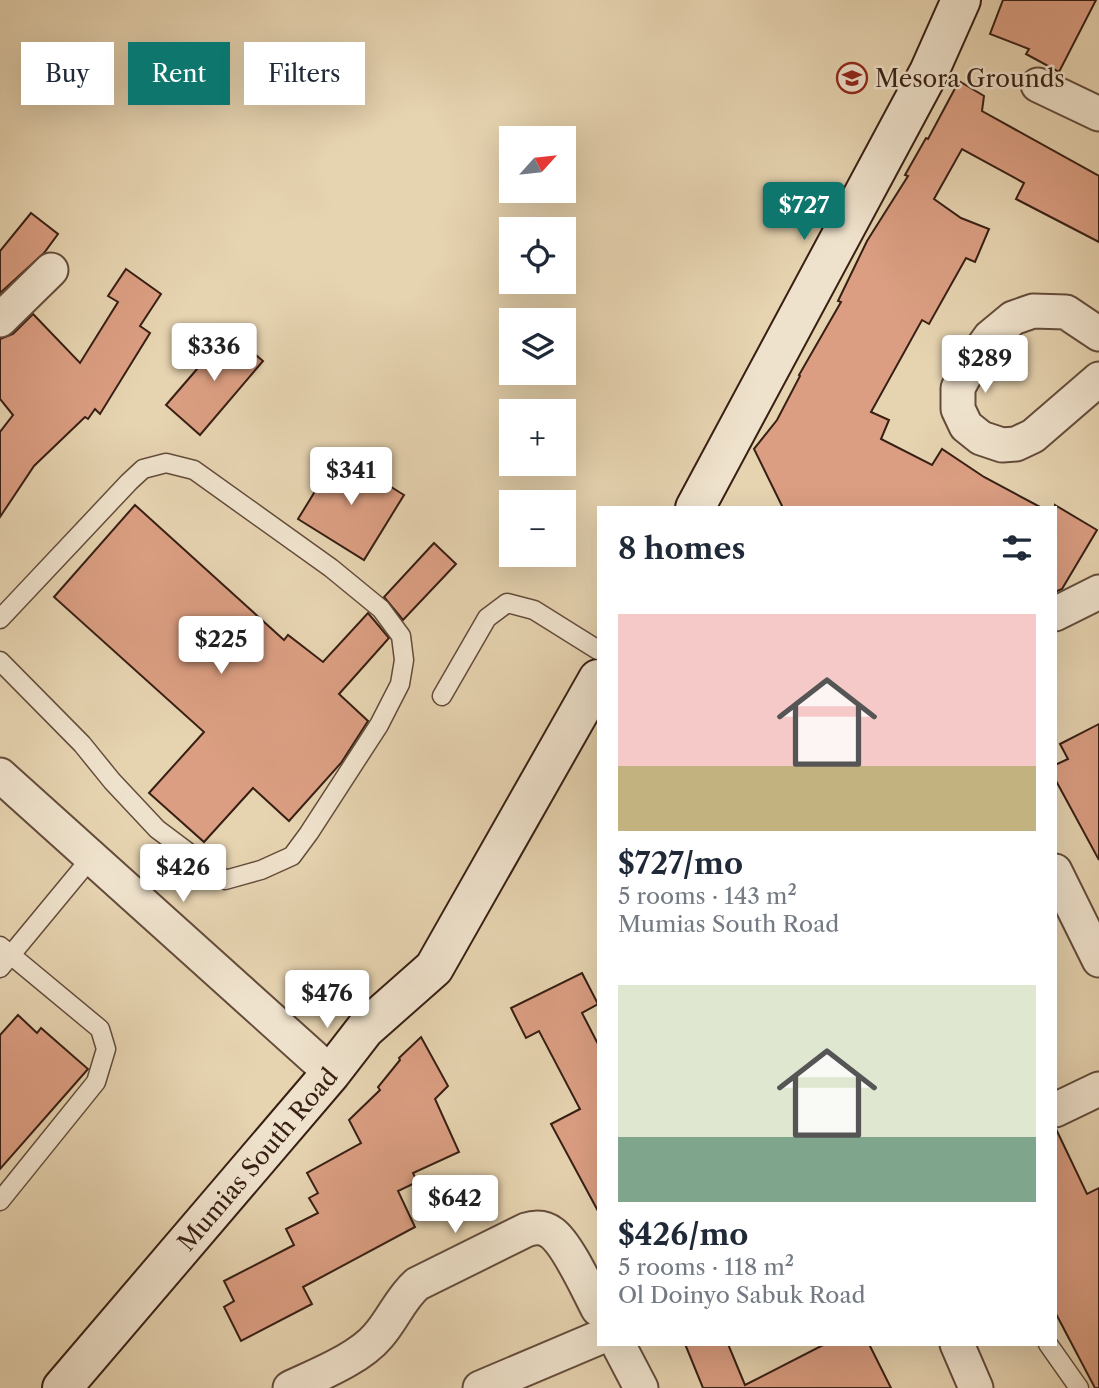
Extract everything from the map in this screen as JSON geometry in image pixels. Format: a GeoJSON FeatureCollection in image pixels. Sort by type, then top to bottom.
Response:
{"type":"FeatureCollection","features":[{"type":"Feature","properties":{"kind":"main road"},"geometry":{"type":"LineString","coordinates":[[696,506],[929,72],[961,0]]}},
{"type":"Feature","properties":{"kind":"main road","name":"Mumias South Road"},"geometry":{"type":"LineString","coordinates":[[62,1388],[331,1073],[365,1029],[434,968],[597,681]]}},
{"type":"Feature","properties":{"kind":"street"},"geometry":{"type":"LineString","coordinates":[[1038,85],[1099,114]]}},
{"type":"Feature","properties":{"kind":"street"},"geometry":{"type":"LineString","coordinates":[[0,320],[51,270]]}},
{"type":"Feature","properties":{"kind":"street"},"geometry":{"type":"LineString","coordinates":[[1099,334],[1066,312],[1033,311],[1013,318],[990,337],[972,362],[958,388],[958,409],[966,426],[981,438],[1002,445],[1016,444],[1033,436],[1099,379]]}},
{"type":"Feature","properties":{"kind":"street"},"geometry":{"type":"LineString","coordinates":[[1057,613],[1099,592]]}},
{"type":"Feature","properties":{"kind":"street"},"geometry":{"type":"LineString","coordinates":[[0,775],[331,1073]]}},
{"type":"Feature","properties":{"kind":"street"},"geometry":{"type":"LineString","coordinates":[[1057,875],[1099,960]]}},
{"type":"Feature","properties":{"kind":"street"},"geometry":{"type":"LineString","coordinates":[[1057,1109],[1099,1089]]}},
{"type":"Feature","properties":{"kind":"street"},"geometry":{"type":"LineString","coordinates":[[290,1388],[366,1349],[390,1321],[405,1294],[417,1284],[537,1227],[551,1231],[560,1241],[597,1307]]}},
{"type":"Feature","properties":{"kind":"street"},"geometry":{"type":"LineString","coordinates":[[480,1388],[597,1338]]}},
{"type":"Feature","properties":{"kind":"street"},"geometry":{"type":"LineString","coordinates":[[619,1346],[641,1388]]}},
{"type":"Feature","properties":{"kind":"street"},"geometry":{"type":"LineString","coordinates":[[958,1346],[976,1388]]}},
{"type":"Feature","properties":{"kind":"lane"},"geometry":{"type":"LineString","coordinates":[[0,619],[129,482],[143,469],[166,463],[194,470],[331,568],[381,608],[401,636],[404,660],[400,684],[379,725],[292,856],[261,870],[225,880],[157,829],[112,782],[82,744],[0,661]]}},
{"type":"Feature","properties":{"kind":"lane"},"geometry":{"type":"LineString","coordinates":[[443,696],[487,618],[507,603],[534,610],[597,649]]}},
{"type":"Feature","properties":{"kind":"lane"},"geometry":{"type":"LineString","coordinates":[[0,1201],[96,1082],[106,1049],[100,1029],[4,956],[91,858]]}},
{"type":"Feature","properties":{"kind":"lane"},"geometry":{"type":"LineString","coordinates":[[1049,1346],[1079,1388]]}},
{"type":"Feature","properties":{"kind":"building"},"geometry":{"type":"Polygon","coordinates":[[[1003,0],[1096,0],[1059,72],[1026,54],[1029,49],[990,34],[1003,0]]]}},
{"type":"Feature","properties":{"kind":"building"},"geometry":{"type":"Polygon","coordinates":[[[959,81],[984,96],[982,111],[1099,176],[1099,242],[1016,199],[1024,183],[962,149],[934,199],[961,218],[989,229],[975,262],[966,258],[929,324],[922,320],[871,412],[889,420],[881,439],[932,465],[942,449],[984,477],[1038,506],[782,506],[754,449],[777,420],[799,375],[841,302],[838,301],[867,241],[908,176],[905,175],[926,138],[928,139],[959,81]]]}},
{"type":"Feature","properties":{"kind":"building"},"geometry":{"type":"Polygon","coordinates":[[[31,213],[58,234],[44,253],[0,293],[0,251],[31,213]]]}},
{"type":"Feature","properties":{"kind":"building"},"geometry":{"type":"Polygon","coordinates":[[[126,269],[161,294],[140,326],[150,333],[100,414],[95,409],[88,419],[85,417],[34,466],[0,517],[0,432],[13,415],[0,399],[0,339],[13,334],[33,314],[80,363],[118,302],[108,296],[126,269]]]}},
{"type":"Feature","properties":{"kind":"building"},"geometry":{"type":"Polygon","coordinates":[[[229,332],[263,361],[200,435],[166,405],[229,332]]]}},
{"type":"Feature","properties":{"kind":"building"},"geometry":{"type":"Polygon","coordinates":[[[338,454],[404,495],[364,560],[298,519],[338,454]]]}},
{"type":"Feature","properties":{"kind":"building"},"geometry":{"type":"Polygon","coordinates":[[[135,505],[284,640],[288,635],[323,662],[368,613],[389,638],[339,694],[368,721],[341,763],[289,821],[253,788],[204,842],[149,793],[204,732],[54,597],[135,505]]]}},
{"type":"Feature","properties":{"kind":"building"},"geometry":{"type":"Polygon","coordinates":[[[1057,506],[1097,530],[1062,589],[1057,591],[1057,506]]]}},
{"type":"Feature","properties":{"kind":"building"},"geometry":{"type":"Polygon","coordinates":[[[434,543],[456,564],[403,620],[384,597],[434,543]]]}},
{"type":"Feature","properties":{"kind":"building"},"geometry":{"type":"Polygon","coordinates":[[[1099,724],[1099,860],[1057,783],[1057,764],[1068,759],[1060,744],[1099,724]]]}},
{"type":"Feature","properties":{"kind":"building"},"geometry":{"type":"Polygon","coordinates":[[[582,973],[597,1002],[582,1013],[597,1042],[597,1209],[551,1124],[580,1109],[539,1031],[526,1038],[511,1008],[582,973]]]}},
{"type":"Feature","properties":{"kind":"building"},"geometry":{"type":"Polygon","coordinates":[[[18,1015],[37,1033],[41,1028],[88,1069],[0,1169],[0,1035],[18,1015]]]}},
{"type":"Feature","properties":{"kind":"building"},"geometry":{"type":"Polygon","coordinates":[[[421,1037],[448,1086],[435,1099],[459,1152],[413,1173],[417,1182],[398,1191],[415,1227],[303,1287],[312,1304],[241,1341],[224,1307],[234,1301],[224,1281],[294,1245],[286,1229],[318,1213],[309,1198],[318,1193],[307,1173],[361,1143],[349,1120],[380,1090],[378,1087],[399,1058],[421,1037]]]}},
{"type":"Feature","properties":{"kind":"building"},"geometry":{"type":"Polygon","coordinates":[[[1057,1131],[1087,1194],[1099,1188],[1099,1388],[1095,1388],[1057,1316],[1057,1131]]]}},
{"type":"Feature","properties":{"kind":"building"},"geometry":{"type":"Polygon","coordinates":[[[686,1346],[729,1346],[745,1385],[821,1346],[870,1346],[891,1388],[703,1388],[686,1346]]]}},
{"type":"Feature","properties":{"kind":"place","name":"Mesora Grounds"},"geometry":{"type":"Point","coordinates":[852,78]}}]}
